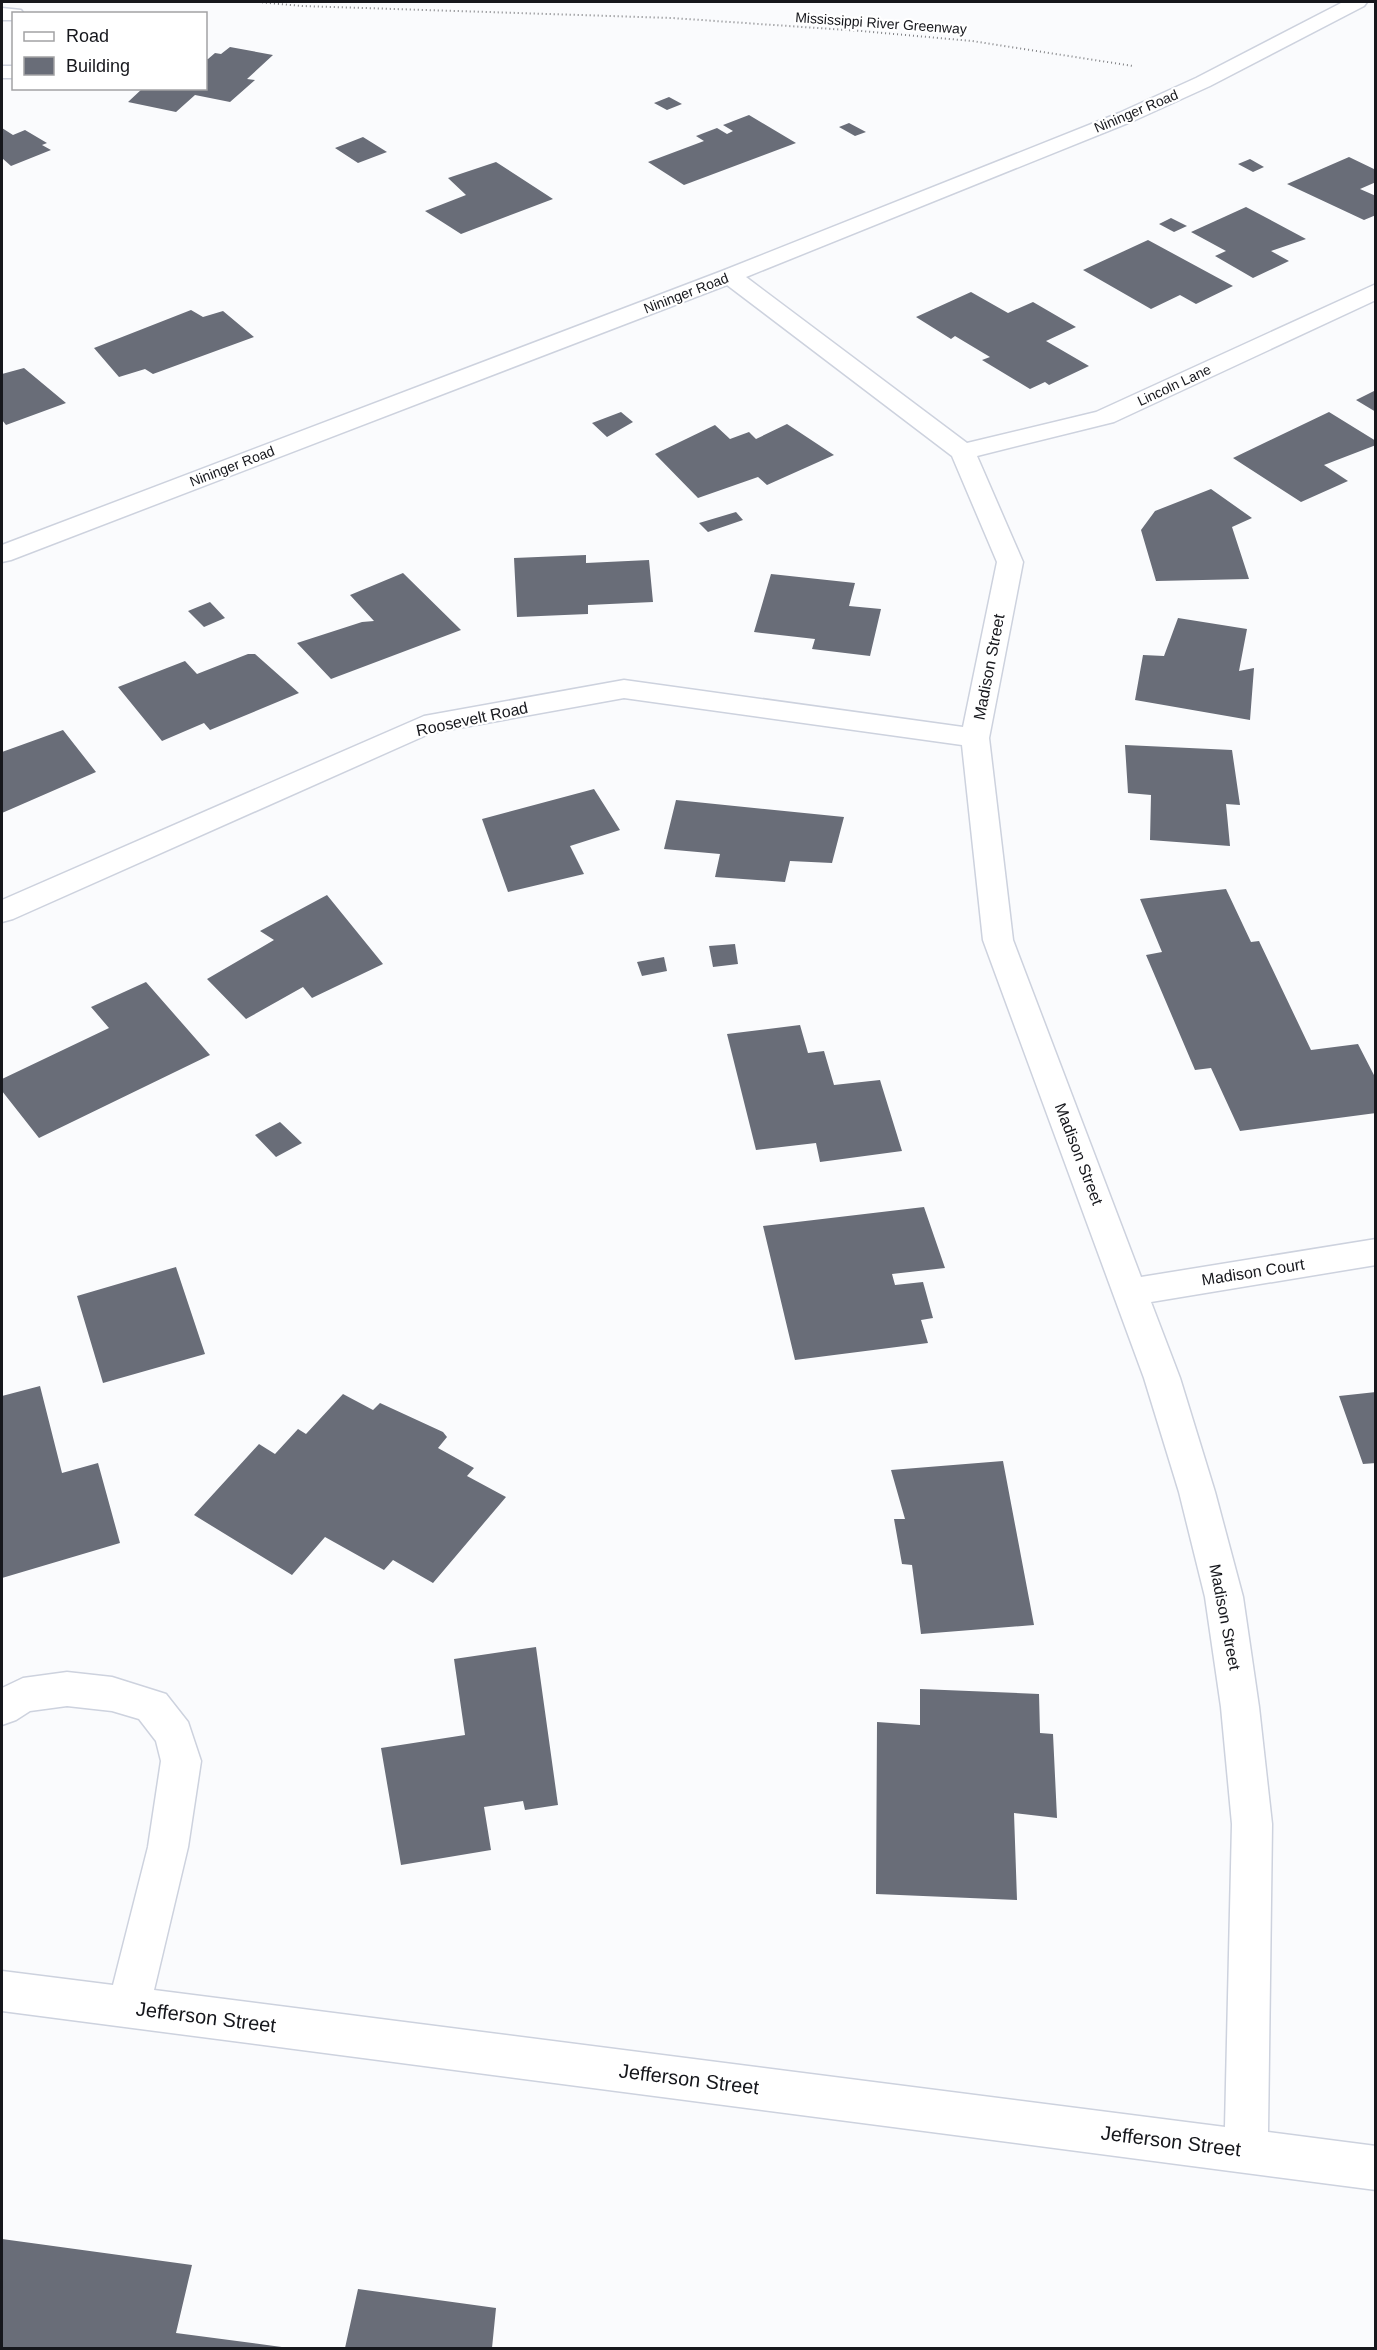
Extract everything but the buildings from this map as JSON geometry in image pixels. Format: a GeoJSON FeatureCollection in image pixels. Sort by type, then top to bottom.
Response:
{"type":"FeatureCollection","features":[{"type":"Feature","properties":{"kind":"street","name":"Nininger Road"},"geometry":{"type":"LineString","coordinates":[[2,554],[730,276],[1126,117],[1203,82],[1357,2]]}},
{"type":"Feature","properties":{"kind":"street","name":"Madison Street"},"geometry":{"type":"LineString","coordinates":[[730,276],[963,452],[1010,562],[975,738],[998,940],[1162,1378],[1200,1503],[1224,1597],[1240,1707],[1252,1824],[1246,2151]]}},
{"type":"Feature","properties":{"kind":"street","name":"Lincoln Lane"},"geometry":{"type":"LineString","coordinates":[[963,452],[1105,417],[1376,291]]}},
{"type":"Feature","properties":{"kind":"street","name":"Roosevelt Road"},"geometry":{"type":"LineString","coordinates":[[2,912],[424,725],[624,689],[975,738]]}},
{"type":"Feature","properties":{"kind":"street","name":"Madison Court"},"geometry":{"type":"LineString","coordinates":[[1131,1292],[1376,1252]]}},
{"type":"Feature","properties":{"kind":"street"},"geometry":{"type":"LineString","coordinates":[[2,1708],[23,1695],[67,1689],[112,1694],[152,1706],[174,1734],[181,1761],[169,1836],[129,2007]]}},
{"type":"Feature","properties":{"kind":"street","name":"Jefferson Street"},"geometry":{"type":"LineString","coordinates":[[2,1991],[1376,2168]]}},
{"type":"Feature","properties":{"kind":"path","name":"Mississippi River Greenway"},"geometry":{"type":"LineString","coordinates":[[258,2],[302,6],[672,18],[861,31],[972,41],[1141,68]]}}]}
